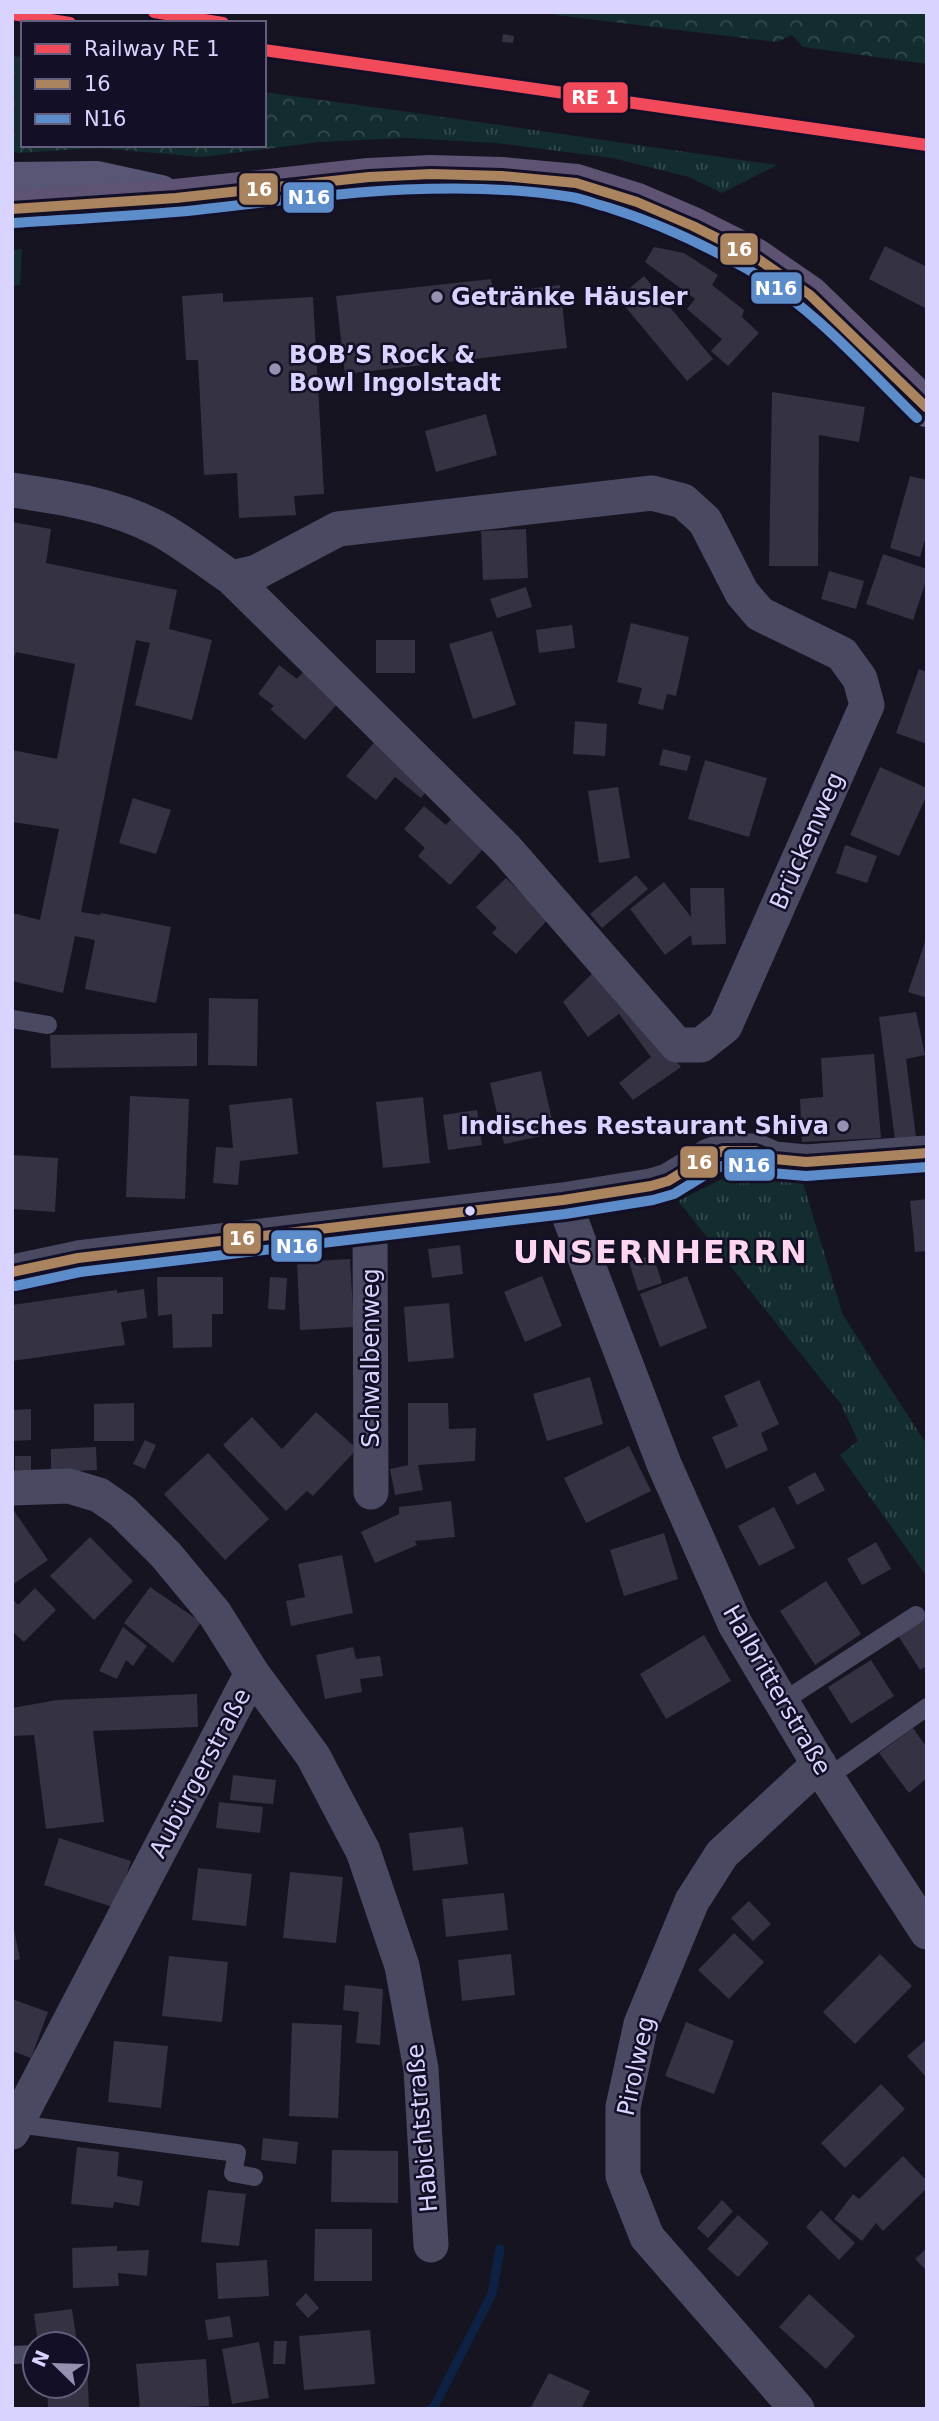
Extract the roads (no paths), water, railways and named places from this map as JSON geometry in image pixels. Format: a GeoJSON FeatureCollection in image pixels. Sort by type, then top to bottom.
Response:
{"type":"FeatureCollection","features":[{"type":"Feature","properties":{"kind":"main road"},"geometry":{"type":"LineString","coordinates":[[12,209],[176,198],[343,179],[431,174],[502,176],[576,183],[637,202],[755,257],[810,295],[927,408]]}},
{"type":"Feature","properties":{"kind":"main road"},"geometry":{"type":"LineString","coordinates":[[12,181],[97,180],[176,198]]}},
{"type":"Feature","properties":{"kind":"street","name":"Brückenweg"},"geometry":{"type":"LineString","coordinates":[[12,490],[63,497],[112,510],[159,529],[232,578],[506,849],[677,1045],[701,1045],[725,1026],[867,705],[860,679],[842,654],[760,614],[742,593],[705,521],[683,501],[652,493],[338,529],[257,572],[232,578]]}},
{"type":"Feature","properties":{"kind":"street"},"geometry":{"type":"LineString","coordinates":[[12,1272],[78,1258],[563,1199],[668,1181],[709,1156],[723,1151],[755,1151],[789,1162],[806,1163],[927,1153]]}},
{"type":"Feature","properties":{"kind":"street","name":"Halbritterstraße"},"geometry":{"type":"LineString","coordinates":[[563,1199],[664,1464],[735,1624],[823,1771],[927,1932]]}},
{"type":"Feature","properties":{"kind":"street","name":"Schwalbenweg"},"geometry":{"type":"LineString","coordinates":[[370,1223],[371,1492]]}},
{"type":"Feature","properties":{"kind":"street","name":"Aubürgerstraße"},"geometry":{"type":"LineString","coordinates":[[12,1488],[69,1486],[99,1496],[122,1511],[166,1555],[215,1614],[252,1673],[15,2128]]}},
{"type":"Feature","properties":{"kind":"street","name":"Habichtstraße"},"geometry":{"type":"LineString","coordinates":[[252,1673],[313,1756],[363,1851],[401,1966],[421,2069],[431,2245]]}},
{"type":"Feature","properties":{"kind":"street","name":"Pirolweg"},"geometry":{"type":"LineString","coordinates":[[797,2409],[647,2237],[623,2176],[622,2108],[641,2024],[692,1901],[722,1854],[823,1771]]}},
{"type":"Feature","properties":{"kind":"lane"},"geometry":{"type":"LineString","coordinates":[[12,1019],[48,1025]]}},
{"type":"Feature","properties":{"kind":"lane"},"geometry":{"type":"LineString","coordinates":[[782,1702],[916,1615]]}},
{"type":"Feature","properties":{"kind":"lane"},"geometry":{"type":"LineString","coordinates":[[823,1771],[927,1707]]}},
{"type":"Feature","properties":{"kind":"lane","name":"Aubürgerstraße"},"geometry":{"type":"LineString","coordinates":[[15,2128],[237,2153],[233,2173],[254,2177]]}},
{"type":"Feature","properties":{"kind":"waterway"},"geometry":{"type":"LineString","coordinates":[[431,2409],[492,2294],[500,2249]]}},
{"type":"Feature","properties":{"kind":"place","name":"Getränke Häusler"},"geometry":{"type":"Point","coordinates":[437,297]}},
{"type":"Feature","properties":{"kind":"place","name":"BOB’S Rock & Bowl Ingolstadt"},"geometry":{"type":"Point","coordinates":[275,369]}},
{"type":"Feature","properties":{"kind":"place","name":"Indisches Restaurant Shiva"},"geometry":{"type":"Point","coordinates":[843,1126]}},
{"type":"Feature","properties":{"kind":"district","name":"UNSERNHERRN"},"geometry":{"type":"Point","coordinates":[661,1252]}}]}
